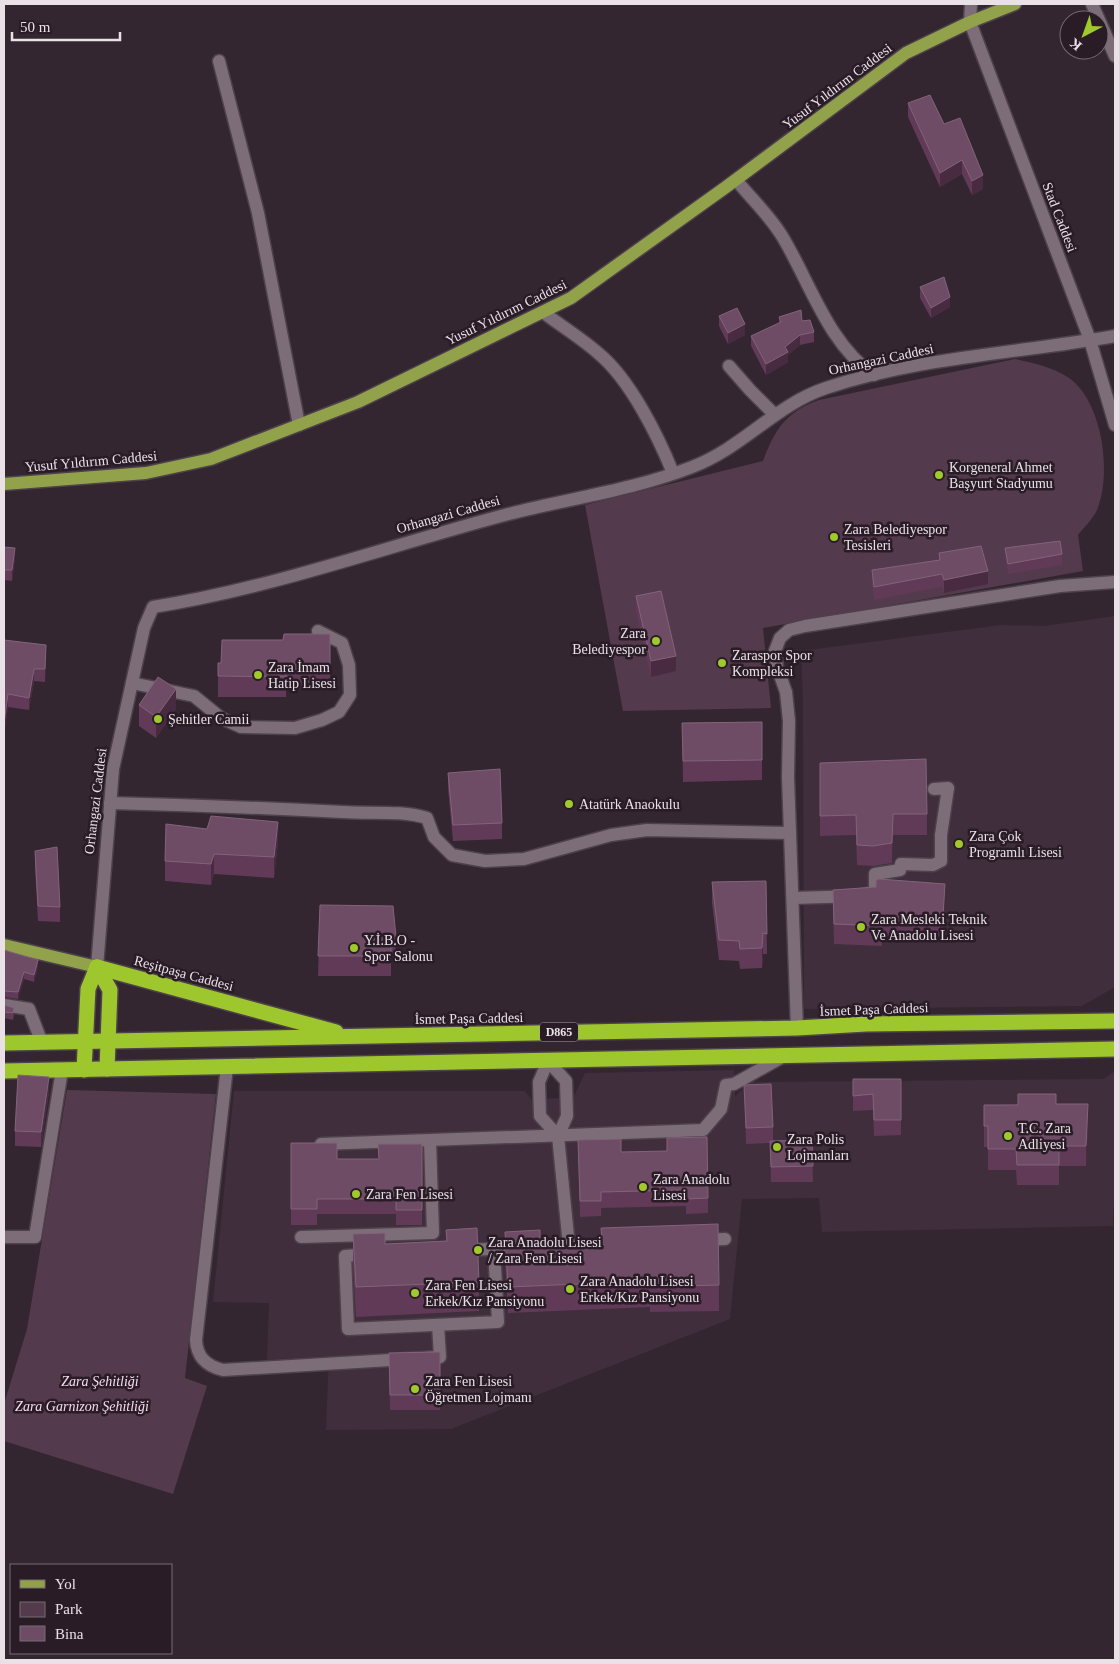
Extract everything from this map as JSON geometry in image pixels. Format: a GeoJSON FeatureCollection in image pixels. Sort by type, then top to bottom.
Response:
{"type":"FeatureCollection","features":[{"type":"Feature","properties":{"kind":"highway","name":"Reşitpaşa Caddesi"},"geometry":{"type":"LineString","coordinates":[[97,966],[354,1037]]}},
{"type":"Feature","properties":{"kind":"highway","name":"Orhangazi Caddesi"},"geometry":{"type":"LineString","coordinates":[[84,1070],[88,989],[97,966]]}},
{"type":"Feature","properties":{"kind":"highway"},"geometry":{"type":"LineString","coordinates":[[97,966],[110,990],[107,1069]]}},
{"type":"Feature","properties":{"kind":"highway","name":"İsmet Paşa Caddesi"},"geometry":{"type":"LineString","coordinates":[[4,1043],[797,1028],[866,1024],[1115,1021]]}},
{"type":"Feature","properties":{"kind":"highway","name":"D865"},"geometry":{"type":"LineString","coordinates":[[4,1071],[1115,1049]]}},
{"type":"Feature","properties":{"kind":"main road","name":"Yusuf Yıldırım Caddesi"},"geometry":{"type":"LineString","coordinates":[[4,484],[146,473],[212,459],[358,402],[571,298],[736,180],[906,53],[970,22],[1015,4]]}},
{"type":"Feature","properties":{"kind":"main road","name":"Reşitpaşa Caddesi"},"geometry":{"type":"LineString","coordinates":[[4,945],[97,966]]}},
{"type":"Feature","properties":{"kind":"street"},"geometry":{"type":"LineString","coordinates":[[970,22],[971,4]]}},
{"type":"Feature","properties":{"kind":"street"},"geometry":{"type":"LineString","coordinates":[[1092,4],[1115,56]]}},
{"type":"Feature","properties":{"kind":"street","name":"Stad Caddesi"},"geometry":{"type":"LineString","coordinates":[[970,22],[1090,340],[1115,425]]}},
{"type":"Feature","properties":{"kind":"street"},"geometry":{"type":"LineString","coordinates":[[219,61],[258,213],[298,425]]}},
{"type":"Feature","properties":{"kind":"street"},"geometry":{"type":"LineString","coordinates":[[736,180],[781,234],[831,327],[859,365],[874,375]]}},
{"type":"Feature","properties":{"kind":"street"},"geometry":{"type":"LineString","coordinates":[[542,312],[600,354],[627,387],[660,442],[673,473]]}},
{"type":"Feature","properties":{"kind":"street","name":"Orhangazi Caddesi"},"geometry":{"type":"LineString","coordinates":[[97,966],[113,769],[144,628],[153,608],[238,591],[503,515],[608,492],[673,473],[722,455],[790,404],[825,388],[874,375],[938,363],[1115,336]]}},
{"type":"Feature","properties":{"kind":"street"},"geometry":{"type":"LineString","coordinates":[[730,366],[775,415]]}},
{"type":"Feature","properties":{"kind":"street"},"geometry":{"type":"LineString","coordinates":[[797,1028],[788,777],[790,721],[786,692],[777,667],[775,651],[780,638],[789,630],[805,626],[1026,591],[1115,582]]}},
{"type":"Feature","properties":{"kind":"street"},"geometry":{"type":"LineString","coordinates":[[132,683],[194,696],[221,718],[241,727],[295,728],[339,712],[350,695],[349,665],[342,643],[318,632]]}},
{"type":"Feature","properties":{"kind":"street"},"geometry":{"type":"LineString","coordinates":[[793,898],[858,896],[875,892],[875,874],[900,870],[902,864],[933,865],[942,861],[941,835],[948,788],[934,789]]}},
{"type":"Feature","properties":{"kind":"street"},"geometry":{"type":"LineString","coordinates":[[110,804],[225,805],[350,813],[412,814],[427,818],[434,836],[452,855],[485,861],[524,859],[611,836],[647,830],[790,833]]}},
{"type":"Feature","properties":{"kind":"street"},"geometry":{"type":"LineString","coordinates":[[4,1005],[29,1009],[42,1043]]}},
{"type":"Feature","properties":{"kind":"street"},"geometry":{"type":"LineString","coordinates":[[313,1144],[703,1130],[721,1109],[726,1085],[734,1084],[784,1056]]}},
{"type":"Feature","properties":{"kind":"street"},"geometry":{"type":"LineString","coordinates":[[558,1136],[540,1116],[539,1082],[548,1060],[566,1081],[567,1116],[558,1136],[569,1246]]}},
{"type":"Feature","properties":{"kind":"street"},"geometry":{"type":"LineString","coordinates":[[227,1067],[196,1347],[204,1361],[223,1370],[440,1357],[438,1325]]}},
{"type":"Feature","properties":{"kind":"street"},"geometry":{"type":"LineString","coordinates":[[4,1237],[35,1237],[62,1070]]}},
{"type":"Feature","properties":{"kind":"street"},"geometry":{"type":"LineString","coordinates":[[301,1237],[433,1233],[430,1140]]}},
{"type":"Feature","properties":{"kind":"street"},"geometry":{"type":"LineString","coordinates":[[686,1241],[725,1239]]}},
{"type":"Feature","properties":{"kind":"street"},"geometry":{"type":"LineString","coordinates":[[444,1251],[532,1248]]}},
{"type":"Feature","properties":{"kind":"street"},"geometry":{"type":"LineString","coordinates":[[384,1254],[345,1256],[348,1329],[498,1322],[494,1249]]}},
{"type":"Feature","properties":{"kind":"shaded area","name":"Zara Çok Programlı Lisesi"},"geometry":{"type":"Polygon","coordinates":[[[1115,616],[1115,987],[1082,1006],[804,1009],[803,700],[801,651],[1001,625],[1044,626],[1115,616]]]}},
{"type":"Feature","properties":{"kind":"shaded area","name":"Zara Anadolu Lisesi / Zara Fen Lisesi"},"geometry":{"type":"Polygon","coordinates":[[[734,1070],[735,1096],[751,1082],[1104,1079],[1115,1071],[1113,1226],[822,1232],[819,1198],[742,1199],[730,1319],[451,1429],[326,1430],[329,1356],[267,1360],[269,1303],[213,1302],[234,1091],[525,1091],[531,1099],[573,1098],[585,1073],[734,1070]]]}},
{"type":"Feature","properties":{"kind":"green space","name":"Zara Belediyespor Tesisleri"},"geometry":{"type":"Polygon","coordinates":[[[1015,359],[1050,368],[1069,378],[1081,389],[1097,421],[1104,459],[1104,478],[1097,510],[1078,535],[1083,571],[763,628],[771,708],[623,711],[585,505],[763,461],[772,440],[783,423],[798,410],[819,400],[1015,359]]]}},
{"type":"Feature","properties":{"kind":"green space","name":"Zara Şehitliği"},"geometry":{"type":"Polygon","coordinates":[[[67,1090],[216,1094],[185,1378],[207,1386],[173,1494],[4,1441],[4,1404],[27,1329],[67,1090]]]}},
{"type":"Feature","properties":{"kind":"building"},"geometry":{"type":"Polygon","coordinates":[[[930,95],[944,124],[960,118],[983,175],[972,181],[962,160],[940,173],[908,103],[930,95]]]}},
{"type":"Feature","properties":{"kind":"building"},"geometry":{"type":"Polygon","coordinates":[[[944,277],[950,297],[931,308],[920,287],[944,277]]]}},
{"type":"Feature","properties":{"kind":"building"},"geometry":{"type":"Polygon","coordinates":[[[737,308],[745,324],[728,333],[719,316],[737,308]]]}},
{"type":"Feature","properties":{"kind":"building"},"geometry":{"type":"Polygon","coordinates":[[[801,310],[802,321],[810,320],[814,332],[800,335],[785,347],[788,352],[766,364],[751,336],[781,322],[779,317],[801,310]]]}},
{"type":"Feature","properties":{"kind":"building"},"geometry":{"type":"Polygon","coordinates":[[[1060,541],[1062,554],[1008,564],[1005,548],[1060,541]]]}},
{"type":"Feature","properties":{"kind":"building"},"geometry":{"type":"Polygon","coordinates":[[[981,546],[988,571],[944,580],[942,574],[874,587],[872,570],[940,560],[939,553],[981,546]]]}},
{"type":"Feature","properties":{"kind":"building"},"geometry":{"type":"Polygon","coordinates":[[[4,547],[15,548],[12,570],[4,570],[4,547]]]}},
{"type":"Feature","properties":{"kind":"building","name":"Zara Belediyespor"},"geometry":{"type":"Polygon","coordinates":[[[661,591],[676,656],[651,661],[636,596],[661,591]]]}},
{"type":"Feature","properties":{"kind":"building"},"geometry":{"type":"Polygon","coordinates":[[[284,634],[330,634],[330,669],[286,669],[286,677],[218,676],[218,663],[221,663],[222,640],[283,640],[284,634]]]}},
{"type":"Feature","properties":{"kind":"building"},"geometry":{"type":"Polygon","coordinates":[[[4,640],[46,645],[45,669],[34,669],[29,698],[8,694],[4,723],[4,640]]]}},
{"type":"Feature","properties":{"kind":"building"},"geometry":{"type":"Polygon","coordinates":[[[158,677],[176,689],[156,717],[139,705],[158,677]]]}},
{"type":"Feature","properties":{"kind":"building"},"geometry":{"type":"Polygon","coordinates":[[[762,722],[762,760],[683,761],[682,723],[762,722]]]}},
{"type":"Feature","properties":{"kind":"building"},"geometry":{"type":"Polygon","coordinates":[[[926,759],[927,814],[893,814],[892,843],[873,846],[857,845],[856,815],[820,816],[820,763],[926,759]]]}},
{"type":"Feature","properties":{"kind":"building"},"geometry":{"type":"Polygon","coordinates":[[[500,769],[502,823],[453,825],[448,773],[500,769]]]}},
{"type":"Feature","properties":{"kind":"building"},"geometry":{"type":"Polygon","coordinates":[[[211,816],[278,822],[274,857],[214,854],[211,864],[165,861],[166,824],[207,829],[211,816]]]}},
{"type":"Feature","properties":{"kind":"building"},"geometry":{"type":"Polygon","coordinates":[[[57,847],[60,907],[38,906],[35,851],[57,847]]]}},
{"type":"Feature","properties":{"kind":"building"},"geometry":{"type":"Polygon","coordinates":[[[876,880],[945,884],[943,916],[882,917],[882,926],[834,924],[833,890],[876,887],[876,880]]]}},
{"type":"Feature","properties":{"kind":"building"},"geometry":{"type":"Polygon","coordinates":[[[766,881],[767,934],[763,933],[762,948],[740,949],[739,941],[719,940],[712,882],[766,881]]]}},
{"type":"Feature","properties":{"kind":"building"},"geometry":{"type":"Polygon","coordinates":[[[320,905],[393,906],[396,937],[391,937],[391,956],[318,956],[320,905]]]}},
{"type":"Feature","properties":{"kind":"building"},"geometry":{"type":"Polygon","coordinates":[[[4,950],[38,960],[34,975],[24,972],[18,992],[4,991],[4,950]]]}},
{"type":"Feature","properties":{"kind":"building"},"geometry":{"type":"Polygon","coordinates":[[[4,1005],[14,1008],[13,1013],[4,1012],[4,1005]]]}},
{"type":"Feature","properties":{"kind":"building"},"geometry":{"type":"Polygon","coordinates":[[[18,1075],[49,1077],[41,1132],[15,1131],[18,1075]]]}},
{"type":"Feature","properties":{"kind":"building"},"geometry":{"type":"Polygon","coordinates":[[[853,1079],[901,1079],[901,1120],[874,1120],[873,1094],[853,1096],[853,1079]]]}},
{"type":"Feature","properties":{"kind":"building","name":"Zara Polis Lojmanları"},"geometry":{"type":"Polygon","coordinates":[[[771,1084],[773,1127],[746,1128],[744,1085],[771,1084]]]}},
{"type":"Feature","properties":{"kind":"building","name":"T.C. Zara Adliyesi"},"geometry":{"type":"Polygon","coordinates":[[[1018,1094],[1056,1094],[1056,1104],[1088,1104],[1086,1146],[1059,1146],[1059,1165],[1017,1165],[1016,1149],[988,1149],[988,1126],[984,1126],[984,1105],[1018,1105],[1018,1094]]]}},
{"type":"Feature","properties":{"kind":"building","name":"Zara Anadolu Lisesi"},"geometry":{"type":"Polygon","coordinates":[[[707,1137],[708,1198],[686,1199],[686,1190],[601,1192],[601,1201],[580,1201],[578,1140],[621,1139],[621,1152],[667,1151],[667,1138],[707,1137]]]}},
{"type":"Feature","properties":{"kind":"building"},"geometry":{"type":"Polygon","coordinates":[[[812,1140],[813,1166],[771,1167],[770,1141],[812,1140]]]}},
{"type":"Feature","properties":{"kind":"building","name":"Zara Fen Lisesi"},"geometry":{"type":"Polygon","coordinates":[[[291,1143],[337,1143],[337,1159],[379,1159],[378,1144],[422,1144],[422,1210],[396,1210],[396,1199],[317,1199],[317,1209],[291,1209],[291,1143]]]}},
{"type":"Feature","properties":{"kind":"building"},"geometry":{"type":"Polygon","coordinates":[[[718,1224],[719,1285],[650,1287],[650,1281],[508,1287],[505,1232],[540,1230],[540,1245],[602,1242],[601,1228],[718,1224]]]}},
{"type":"Feature","properties":{"kind":"building"},"geometry":{"type":"Polygon","coordinates":[[[477,1228],[479,1282],[356,1287],[353,1234],[385,1233],[385,1244],[447,1241],[446,1230],[477,1228]]]}},
{"type":"Feature","properties":{"kind":"building","name":"Zara Fen Lisesi Öğretmen Lojmanı"},"geometry":{"type":"Polygon","coordinates":[[[440,1352],[440,1395],[390,1395],[389,1353],[440,1352]]]}},
{"type":"Feature","properties":{"kind":"place","name":"Korgeneral Ahmet Başyurt Stadyumu"},"geometry":{"type":"Point","coordinates":[939,475]}},
{"type":"Feature","properties":{"kind":"place","name":"Zara Belediyespor Tesisleri"},"geometry":{"type":"Point","coordinates":[834,537]}},
{"type":"Feature","properties":{"kind":"place","name":"Zara Belediyespor"},"geometry":{"type":"Point","coordinates":[656,641]}},
{"type":"Feature","properties":{"kind":"place","name":"Zaraspor Spor Kompleksi"},"geometry":{"type":"Point","coordinates":[722,663]}},
{"type":"Feature","properties":{"kind":"place","name":"Zara İmam Hatip Lisesi"},"geometry":{"type":"Point","coordinates":[258,675]}},
{"type":"Feature","properties":{"kind":"place","name":"Şehitler Camii"},"geometry":{"type":"Point","coordinates":[158,719]}},
{"type":"Feature","properties":{"kind":"place","name":"Atatürk Anaokulu"},"geometry":{"type":"Point","coordinates":[569,804]}},
{"type":"Feature","properties":{"kind":"place","name":"Zara Çok Programlı Lisesi"},"geometry":{"type":"Point","coordinates":[959,844]}},
{"type":"Feature","properties":{"kind":"place","name":"Zara Mesleki Teknik Ve Anadolu Lisesi"},"geometry":{"type":"Point","coordinates":[861,927]}},
{"type":"Feature","properties":{"kind":"place","name":"Y.İ.B.O - Spor Salonu"},"geometry":{"type":"Point","coordinates":[354,948]}},
{"type":"Feature","properties":{"kind":"place","name":"T.C. Zara Adliyesi"},"geometry":{"type":"Point","coordinates":[1008,1136]}},
{"type":"Feature","properties":{"kind":"place","name":"Zara Polis Lojmanları"},"geometry":{"type":"Point","coordinates":[777,1147]}},
{"type":"Feature","properties":{"kind":"place","name":"Zara Anadolu Lisesi"},"geometry":{"type":"Point","coordinates":[643,1187]}},
{"type":"Feature","properties":{"kind":"place","name":"Zara Fen Lisesi"},"geometry":{"type":"Point","coordinates":[356,1194]}},
{"type":"Feature","properties":{"kind":"place","name":"Zara Anadolu Lisesi / Zara Fen Lisesi"},"geometry":{"type":"Point","coordinates":[478,1250]}},
{"type":"Feature","properties":{"kind":"place","name":"Zara Anadolu Lisesi Erkek/Kız Pansiyonu"},"geometry":{"type":"Point","coordinates":[570,1289]}},
{"type":"Feature","properties":{"kind":"place","name":"Zara Fen Lisesi Erkek/Kız Pansiyonu"},"geometry":{"type":"Point","coordinates":[415,1293]}},
{"type":"Feature","properties":{"kind":"place","name":"Zara Fen Lisesi Öğretmen Lojmanı"},"geometry":{"type":"Point","coordinates":[415,1389]}},
{"type":"Feature","properties":{"kind":"park label","name":"Zara Garnizon Şehitliği"},"geometry":{"type":"Point","coordinates":[82,1406]}}]}
